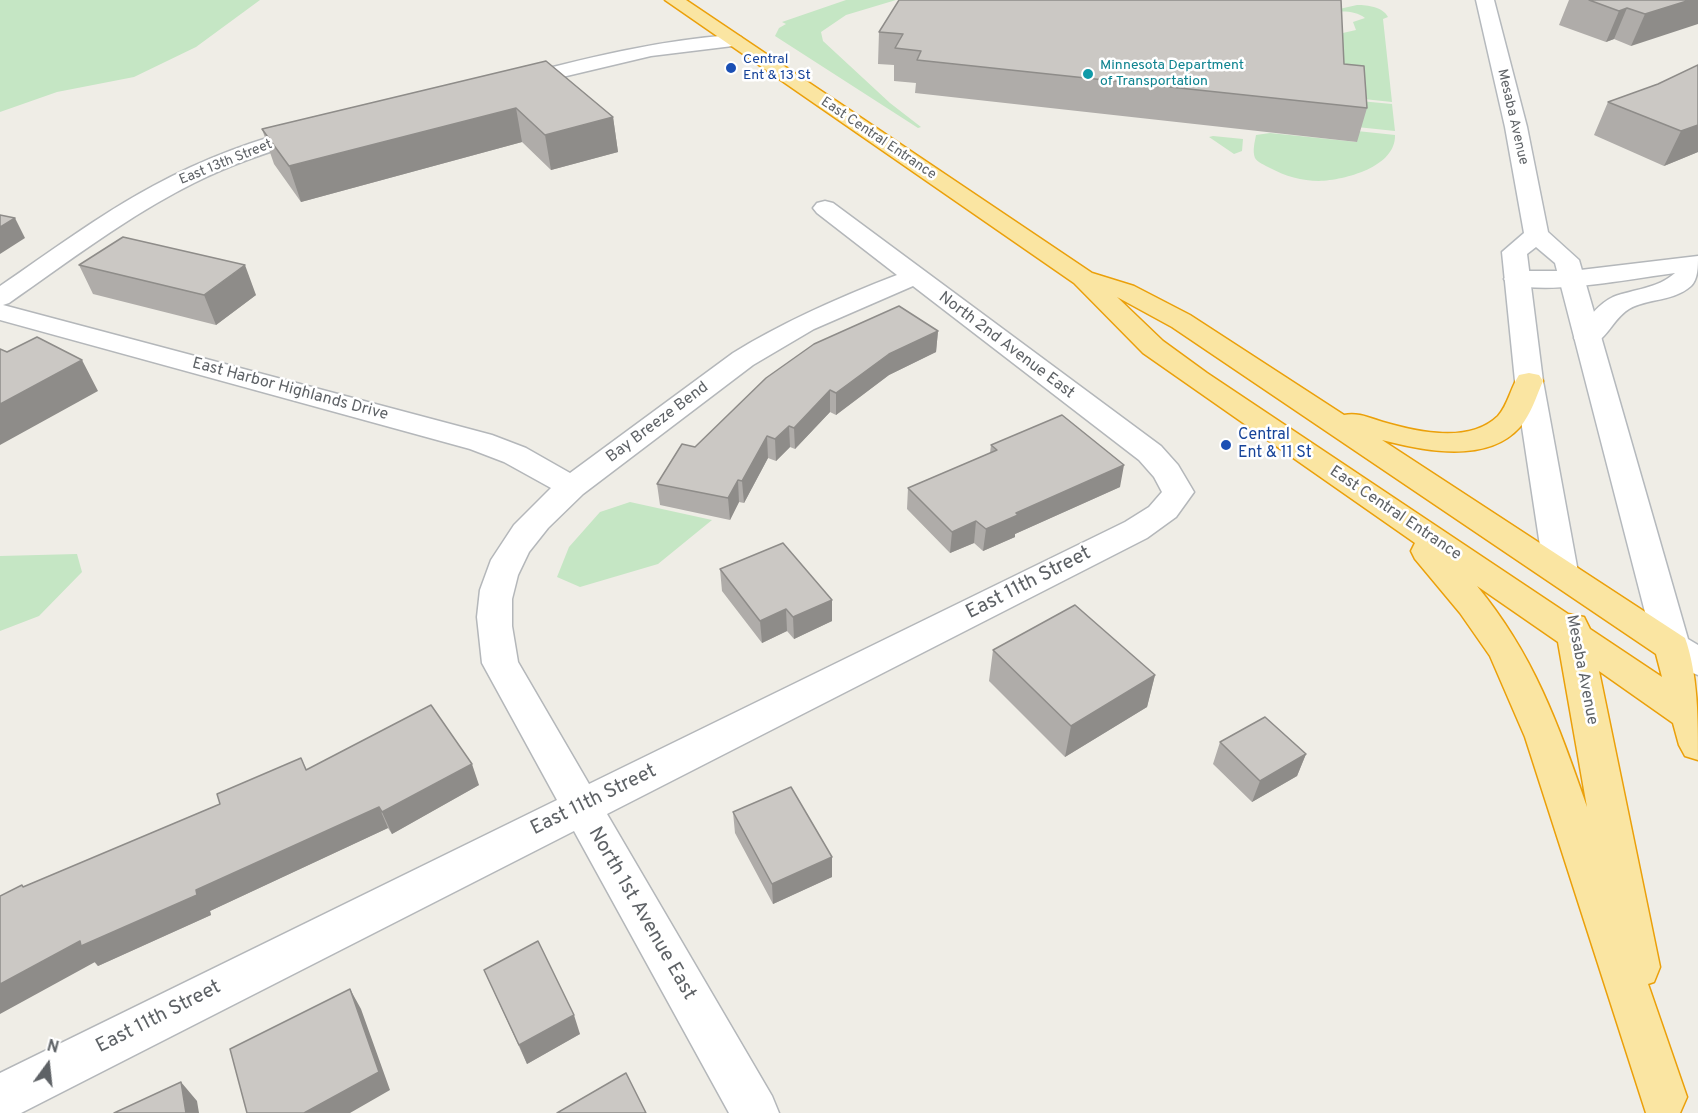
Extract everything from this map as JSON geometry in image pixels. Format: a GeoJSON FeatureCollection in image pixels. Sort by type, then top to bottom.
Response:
{"type":"FeatureCollection","features":[{"type":"Feature","properties":{"kind":"highway","name":"East Central Entrance"},"geometry":{"type":"LineString","coordinates":[[674,0],[1083,278],[1153,347],[1575,638],[1695,726]]}},
{"type":"Feature","properties":{"kind":"highway","name":"East Central Entrance"},"geometry":{"type":"LineString","coordinates":[[1083,278],[1125,291],[1151,303],[1319,411],[1685,654]]}},
{"type":"Feature","properties":{"kind":"highway"},"geometry":{"type":"LineString","coordinates":[[1319,411],[1415,439],[1472,441],[1493,433],[1508,423],[1529,381]]}},
{"type":"Feature","properties":{"kind":"highway"},"geometry":{"type":"LineString","coordinates":[[1391,512],[1460,588],[1494,633],[1521,681],[1544,737],[1665,1105]]}},
{"type":"Feature","properties":{"kind":"highway","name":"Mesaba Avenue"},"geometry":{"type":"LineString","coordinates":[[1561,572],[1665,1105]]}},
{"type":"Feature","properties":{"kind":"highway"},"geometry":{"type":"LineString","coordinates":[[1685,654],[1695,726]]}},
{"type":"Feature","properties":{"kind":"street","name":"Mesaba Avenue"},"geometry":{"type":"LineString","coordinates":[[1485,0],[1516,127],[1536,235],[1514,252],[1529,381],[1561,572]]}},
{"type":"Feature","properties":{"kind":"street"},"geometry":{"type":"LineString","coordinates":[[654,48],[713,27]]}},
{"type":"Feature","properties":{"kind":"street"},"geometry":{"type":"LineString","coordinates":[[494,87],[654,48],[687,43],[734,41]]}},
{"type":"Feature","properties":{"kind":"street","name":"East 13th Street"},"geometry":{"type":"LineString","coordinates":[[0,298],[132,208],[185,178],[250,151],[332,127]]}},
{"type":"Feature","properties":{"kind":"street","name":"North 2nd Avenue East"},"geometry":{"type":"LineString","coordinates":[[825,208],[1150,453],[1167,472],[1178,492]]}},
{"type":"Feature","properties":{"kind":"street"},"geometry":{"type":"LineString","coordinates":[[1536,235],[1567,260],[1588,338],[1685,654]]}},
{"type":"Feature","properties":{"kind":"street"},"geometry":{"type":"LineString","coordinates":[[1517,279],[1572,279],[1696,264]]}},
{"type":"Feature","properties":{"kind":"street"},"geometry":{"type":"LineString","coordinates":[[1588,338],[1606,315],[1622,303],[1658,294],[1682,281],[1696,264]]}},
{"type":"Feature","properties":{"kind":"street","name":"Bay Breeze Bend"},"geometry":{"type":"LineString","coordinates":[[498,650],[494,627],[496,590],[510,556],[528,530],[552,503],[743,359],[772,340],[842,304],[914,277]]}},
{"type":"Feature","properties":{"kind":"street","name":"East Harbor Highlands Drive"},"geometry":{"type":"LineString","coordinates":[[0,312],[481,442],[515,455],[572,487]]}},
{"type":"Feature","properties":{"kind":"street","name":"East 11th Street"},"geometry":{"type":"LineString","coordinates":[[0,1098],[1136,530],[1158,518],[1170,506],[1178,492]]}},
{"type":"Feature","properties":{"kind":"street","name":"North 1st Avenue East"},"geometry":{"type":"LineString","coordinates":[[498,650],[500,663],[755,1113]]}},
{"type":"Feature","properties":{"kind":"green space"},"geometry":{"type":"Polygon","coordinates":[[[0,0],[260,0],[196,47],[134,77],[57,92],[0,112],[0,0]]]}},
{"type":"Feature","properties":{"kind":"green space"},"geometry":{"type":"Polygon","coordinates":[[[846,0],[896,0],[846,15],[821,32],[823,41],[890,103],[921,127],[918,128],[775,36],[779,28],[786,24],[782,22],[846,0]]]}},
{"type":"Feature","properties":{"kind":"green space"},"geometry":{"type":"Polygon","coordinates":[[[1357,5],[1379,9],[1388,17],[1383,19],[1392,102],[1288,91],[1334,35],[1356,30],[1353,22],[1365,18],[1348,12],[1317,14],[1357,5]]]}},
{"type":"Feature","properties":{"kind":"green space"},"geometry":{"type":"Polygon","coordinates":[[[1360,101],[1392,104],[1395,131],[1357,127],[1360,101]]]}},
{"type":"Feature","properties":{"kind":"green space"},"geometry":{"type":"Polygon","coordinates":[[[1357,131],[1395,135],[1393,146],[1387,156],[1367,170],[1342,178],[1319,181],[1294,178],[1262,164],[1256,160],[1254,155],[1256,135],[1270,133],[1357,142],[1357,131]]]}},
{"type":"Feature","properties":{"kind":"green space"},"geometry":{"type":"Polygon","coordinates":[[[1209,137],[1243,139],[1242,151],[1234,154],[1209,137]]]}},
{"type":"Feature","properties":{"kind":"green space"},"geometry":{"type":"Polygon","coordinates":[[[630,502],[712,520],[658,564],[580,587],[557,577],[569,547],[600,512],[630,502]]]}},
{"type":"Feature","properties":{"kind":"green space"},"geometry":{"type":"Polygon","coordinates":[[[77,554],[82,572],[39,616],[0,631],[0,556],[77,554]]]}},
{"type":"Feature","properties":{"kind":"building","name":"Minnesota Department of Transportation"},"geometry":{"type":"Polygon","coordinates":[[[899,0],[1341,0],[1344,64],[1364,66],[1367,108],[917,60],[921,51],[895,48],[903,34],[879,32],[899,0]]]}},
{"type":"Feature","properties":{"kind":"building"},"geometry":{"type":"Polygon","coordinates":[[[1589,0],[1690,0],[1645,14],[1627,8],[1619,11],[1589,0]]]}},
{"type":"Feature","properties":{"kind":"building"},"geometry":{"type":"Polygon","coordinates":[[[546,61],[613,117],[545,135],[516,108],[289,166],[262,129],[546,61]]]}},
{"type":"Feature","properties":{"kind":"building"},"geometry":{"type":"Polygon","coordinates":[[[1698,65],[1698,125],[1681,131],[1608,102],[1658,84],[1698,65]]]}},
{"type":"Feature","properties":{"kind":"building"},"geometry":{"type":"Polygon","coordinates":[[[0,215],[15,218],[0,227],[0,215]]]}},
{"type":"Feature","properties":{"kind":"building"},"geometry":{"type":"Polygon","coordinates":[[[123,237],[245,265],[204,295],[79,265],[123,237]]]}},
{"type":"Feature","properties":{"kind":"building"},"geometry":{"type":"Polygon","coordinates":[[[899,306],[938,331],[889,354],[836,393],[830,390],[794,428],[789,426],[775,439],[767,436],[742,481],[738,480],[728,498],[657,484],[682,444],[695,447],[766,378],[814,344],[899,306]]]}},
{"type":"Feature","properties":{"kind":"building"},"geometry":{"type":"Polygon","coordinates":[[[37,337],[82,360],[0,404],[0,349],[7,352],[37,337]]]}},
{"type":"Feature","properties":{"kind":"building"},"geometry":{"type":"Polygon","coordinates":[[[1062,415],[1124,465],[1016,513],[1018,515],[986,529],[976,521],[952,532],[908,488],[997,450],[991,445],[1062,415]]]}},
{"type":"Feature","properties":{"kind":"building"},"geometry":{"type":"Polygon","coordinates":[[[783,543],[832,600],[793,617],[786,609],[760,621],[720,569],[783,543]]]}},
{"type":"Feature","properties":{"kind":"building"},"geometry":{"type":"Polygon","coordinates":[[[1075,605],[1155,675],[1071,726],[993,650],[1075,605]]]}},
{"type":"Feature","properties":{"kind":"building"},"geometry":{"type":"Polygon","coordinates":[[[431,705],[472,764],[382,812],[379,807],[196,890],[197,895],[81,946],[80,941],[0,984],[0,896],[220,804],[217,794],[301,758],[306,770],[431,705]]]}},
{"type":"Feature","properties":{"kind":"building"},"geometry":{"type":"Polygon","coordinates":[[[1265,717],[1306,754],[1260,781],[1220,742],[1265,717]]]}},
{"type":"Feature","properties":{"kind":"building"},"geometry":{"type":"Polygon","coordinates":[[[791,787],[832,857],[772,884],[733,812],[791,787]]]}},
{"type":"Feature","properties":{"kind":"building"},"geometry":{"type":"Polygon","coordinates":[[[538,941],[574,1015],[519,1045],[484,970],[538,941]]]}},
{"type":"Feature","properties":{"kind":"building"},"geometry":{"type":"Polygon","coordinates":[[[350,989],[379,1072],[304,1113],[247,1113],[230,1049],[350,989]]]}},
{"type":"Feature","properties":{"kind":"building"},"geometry":{"type":"Polygon","coordinates":[[[626,1073],[646,1113],[557,1113],[626,1073]]]}},
{"type":"Feature","properties":{"kind":"building"},"geometry":{"type":"Polygon","coordinates":[[[181,1082],[186,1113],[114,1113],[181,1082]]]}},
{"type":"Feature","properties":{"kind":"place","name":"Central Ent & 13 St"},"geometry":{"type":"Point","coordinates":[731,68]}},
{"type":"Feature","properties":{"kind":"place","name":"Minnesota Department of Transportation"},"geometry":{"type":"Point","coordinates":[1088,74]}},
{"type":"Feature","properties":{"kind":"place","name":"Central Ent & 11 St"},"geometry":{"type":"Point","coordinates":[1226,445]}}]}
